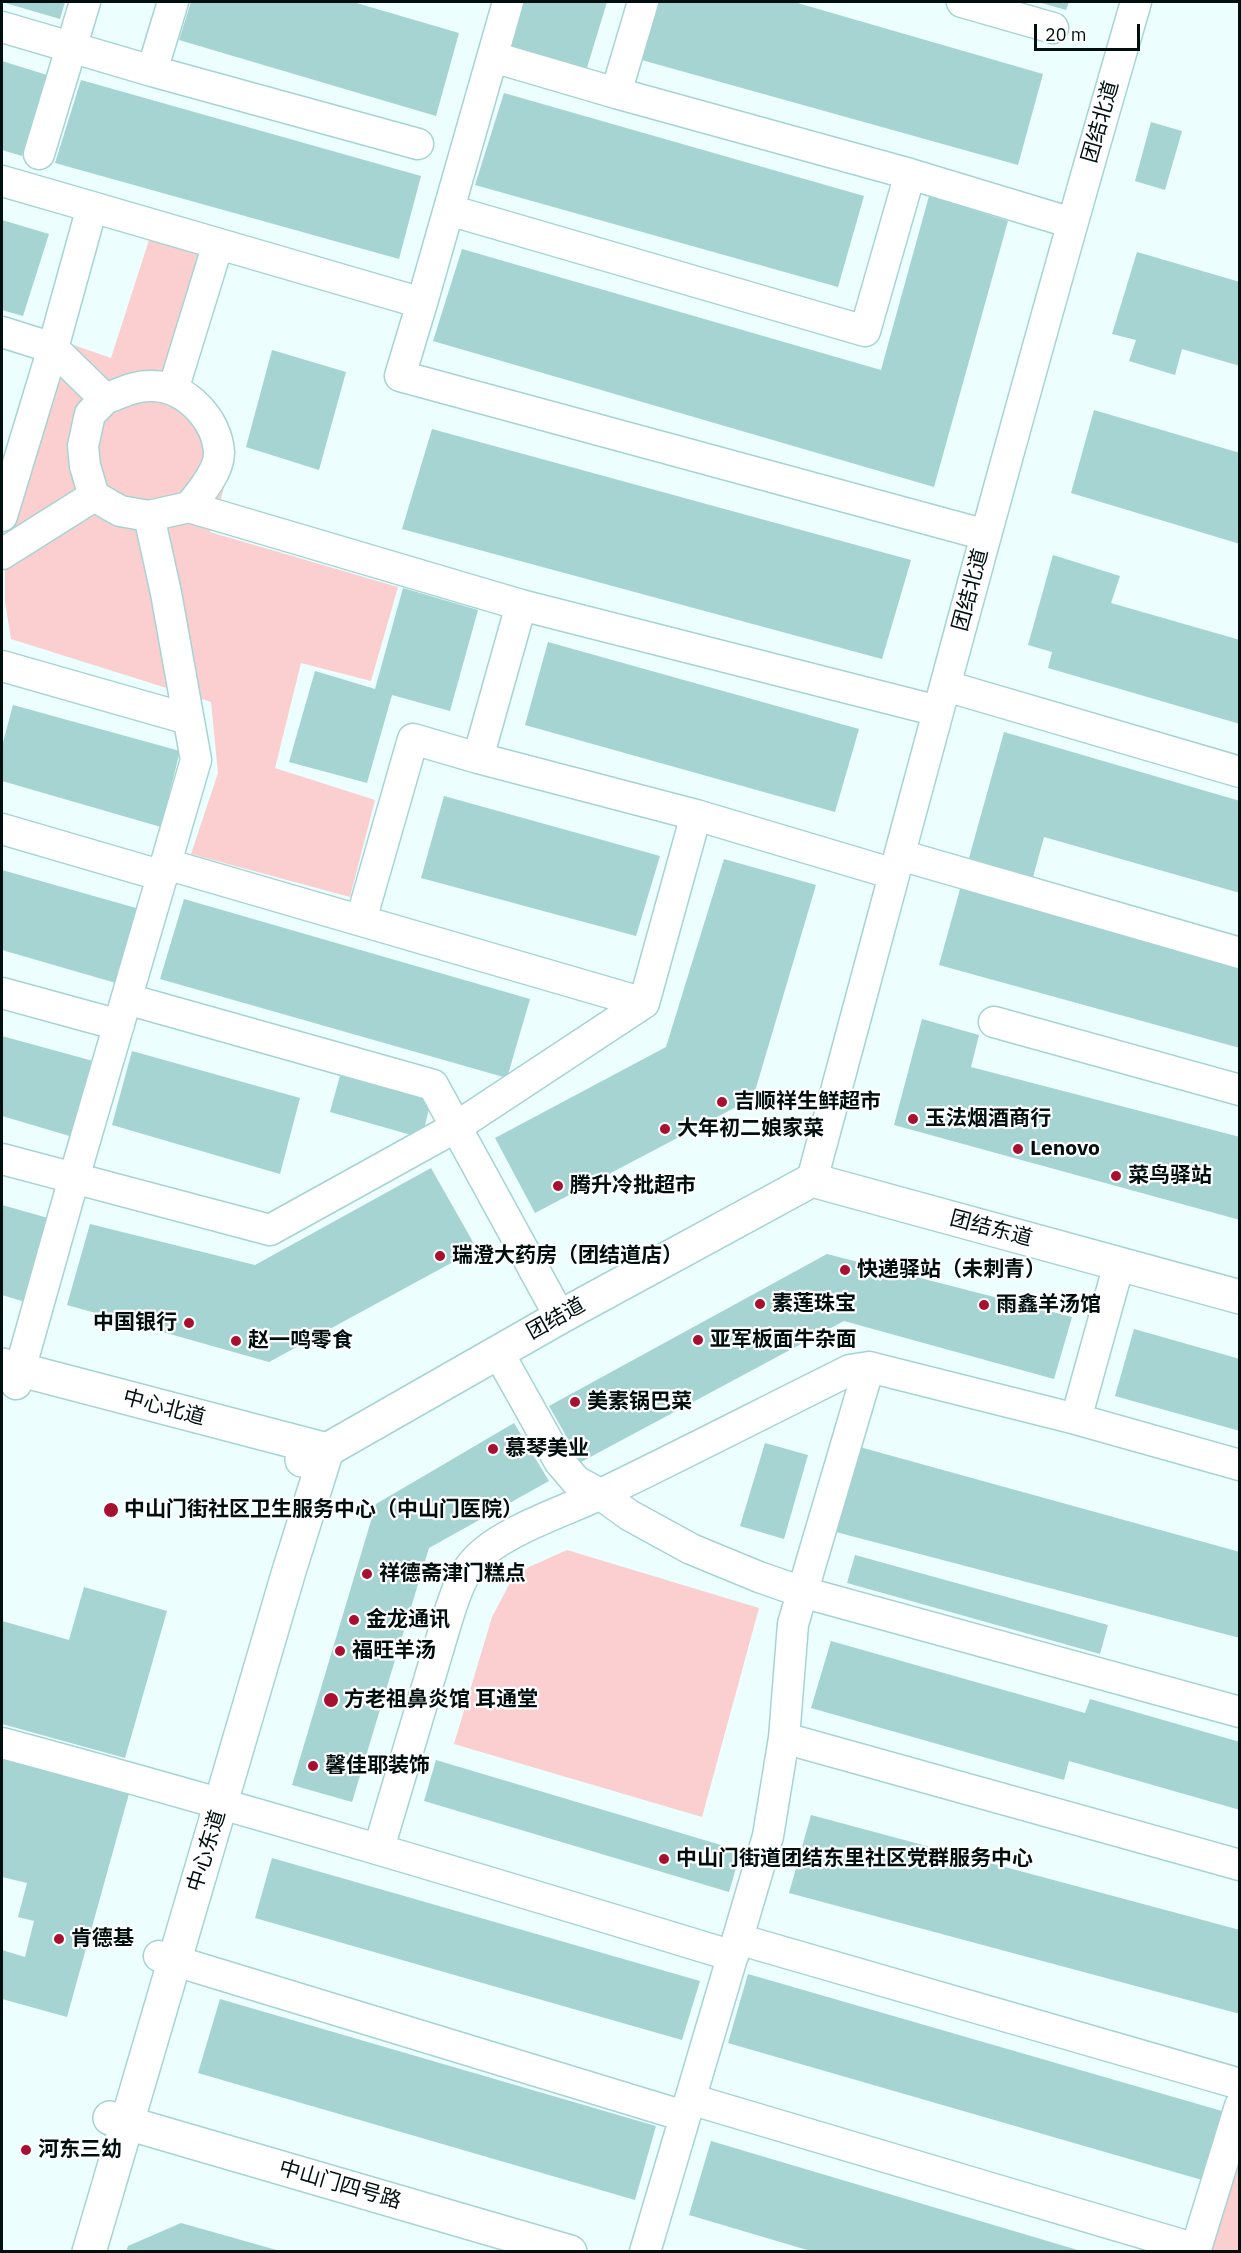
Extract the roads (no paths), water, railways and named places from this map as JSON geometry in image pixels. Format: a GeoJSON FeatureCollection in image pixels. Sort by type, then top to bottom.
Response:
{"type":"FeatureCollection","features":[{"type":"Feature","properties":{"kind":"street"},"geometry":{"type":"LineString","coordinates":[[39,154],[85,2]]}},
{"type":"Feature","properties":{"kind":"street"},"geometry":{"type":"LineString","coordinates":[[152,71],[173,2]]}},
{"type":"Feature","properties":{"kind":"street"},"geometry":{"type":"LineString","coordinates":[[505,2],[493,57],[400,376],[986,536]]}},
{"type":"Feature","properties":{"kind":"street"},"geometry":{"type":"LineString","coordinates":[[616,93],[643,2]]}},
{"type":"Feature","properties":{"kind":"street"},"geometry":{"type":"LineString","coordinates":[[962,2],[1053,28]]}},
{"type":"Feature","properties":{"kind":"street","name":"团结北道"},"geometry":{"type":"LineString","coordinates":[[812,1180],[1072,223],[1136,2]]}},
{"type":"Feature","properties":{"kind":"street"},"geometry":{"type":"LineString","coordinates":[[2,27],[418,144]]}},
{"type":"Feature","properties":{"kind":"street"},"geometry":{"type":"LineString","coordinates":[[493,57],[910,174],[1072,223]]}},
{"type":"Feature","properties":{"kind":"street"},"geometry":{"type":"LineString","coordinates":[[449,210],[865,331],[910,174]]}},
{"type":"Feature","properties":{"kind":"street"},"geometry":{"type":"LineString","coordinates":[[2,181],[422,303]]}},
{"type":"Feature","properties":{"kind":"street"},"geometry":{"type":"LineString","coordinates":[[2,516],[7,479],[53,348],[92,207]]}},
{"type":"Feature","properties":{"kind":"street"},"geometry":{"type":"LineString","coordinates":[[173,390],[218,244]]}},
{"type":"Feature","properties":{"kind":"street"},"geometry":{"type":"LineString","coordinates":[[2,332],[53,348],[105,399]]}},
{"type":"Feature","properties":{"kind":"street"},"geometry":{"type":"LineString","coordinates":[[189,507],[208,485],[219,454],[212,424],[195,405],[173,390],[154,386],[129,389],[105,399],[90,414],[83,446],[85,466],[94,496],[120,511],[149,516],[189,507],[522,605],[942,699],[1239,772]]}},
{"type":"Feature","properties":{"kind":"street"},"geometry":{"type":"LineString","coordinates":[[2,554],[94,496]]}},
{"type":"Feature","properties":{"kind":"street"},"geometry":{"type":"LineString","coordinates":[[10,1375],[74,1178],[196,760],[166,593],[149,516]]}},
{"type":"Feature","properties":{"kind":"street"},"geometry":{"type":"LineString","coordinates":[[478,758],[522,605]]}},
{"type":"Feature","properties":{"kind":"street"},"geometry":{"type":"LineString","coordinates":[[2,666],[188,719]]}},
{"type":"Feature","properties":{"kind":"street"},"geometry":{"type":"LineString","coordinates":[[361,920],[413,739],[696,815],[1239,952]]}},
{"type":"Feature","properties":{"kind":"street"},"geometry":{"type":"LineString","coordinates":[[2,1159],[270,1230],[456,1127],[644,1003],[696,815]]}},
{"type":"Feature","properties":{"kind":"street"},"geometry":{"type":"LineString","coordinates":[[2,829],[361,920],[644,1003]]}},
{"type":"Feature","properties":{"kind":"street"},"geometry":{"type":"LineString","coordinates":[[2,993],[123,1012],[433,1085],[561,1317]]}},
{"type":"Feature","properties":{"kind":"street"},"geometry":{"type":"LineString","coordinates":[[994,1022],[1239,1090]]}},
{"type":"Feature","properties":{"kind":"street","name":"团结东道"},"geometry":{"type":"LineString","coordinates":[[812,1180],[1239,1297]]}},
{"type":"Feature","properties":{"kind":"street","name":"团结道"},"geometry":{"type":"LineString","coordinates":[[314,1455],[812,1180]]}},
{"type":"Feature","properties":{"kind":"street"},"geometry":{"type":"LineString","coordinates":[[1076,1419],[1119,1264]]}},
{"type":"Feature","properties":{"kind":"street"},"geometry":{"type":"LineString","coordinates":[[498,1352],[559,1461],[576,1481],[600,1494],[629,1515],[691,1549],[802,1592],[1239,1712]]}},
{"type":"Feature","properties":{"kind":"street"},"geometry":{"type":"LineString","coordinates":[[645,2252],[768,1836],[784,1738],[793,1624],[869,1367]]}},
{"type":"Feature","properties":{"kind":"street"},"geometry":{"type":"LineString","coordinates":[[379,1848],[447,1620],[468,1567],[484,1551],[512,1535],[850,1370],[869,1367],[1076,1419],[1239,1465]]}},
{"type":"Feature","properties":{"kind":"street","name":"中心北道"},"geometry":{"type":"LineString","coordinates":[[10,1375],[314,1455]]}},
{"type":"Feature","properties":{"kind":"street","name":"中心东道"},"geometry":{"type":"LineString","coordinates":[[89,2252],[117,2128],[166,1957],[213,1800],[289,1570],[314,1455]]}},
{"type":"Feature","properties":{"kind":"street"},"geometry":{"type":"LineString","coordinates":[[784,1738],[1239,1865]]}},
{"type":"Feature","properties":{"kind":"street"},"geometry":{"type":"LineString","coordinates":[[2,1743],[213,1800],[735,1948],[1239,2084]]}},
{"type":"Feature","properties":{"kind":"street"},"geometry":{"type":"LineString","coordinates":[[166,1957],[687,2108],[1196,2250],[1239,2106]]}},
{"type":"Feature","properties":{"kind":"street","name":"中心东道"},"geometry":{"type":"LineString","coordinates":[[72,2252],[117,2128]]}},
{"type":"Feature","properties":{"kind":"street","name":"中山门四号路"},"geometry":{"type":"LineString","coordinates":[[117,2128],[564,2251]]}},
{"type":"Feature","properties":{"kind":"street","name":"中山门四号路"},"geometry":{"type":"LineString","coordinates":[[117,2128],[508,2252]]}},
{"type":"Feature","properties":{"kind":"place","name":"吉顺祥生鲜超市"},"geometry":{"type":"Point","coordinates":[722,1102]}},
{"type":"Feature","properties":{"kind":"place","name":"玉法烟酒商行"},"geometry":{"type":"Point","coordinates":[913,1119]}},
{"type":"Feature","properties":{"kind":"place","name":"大年初二娘家菜"},"geometry":{"type":"Point","coordinates":[665,1129]}},
{"type":"Feature","properties":{"kind":"place","name":"Lenovo"},"geometry":{"type":"Point","coordinates":[1018,1149]}},
{"type":"Feature","properties":{"kind":"place","name":"菜鸟驿站"},"geometry":{"type":"Point","coordinates":[1116,1176]}},
{"type":"Feature","properties":{"kind":"place","name":"腾升冷批超市"},"geometry":{"type":"Point","coordinates":[558,1186]}},
{"type":"Feature","properties":{"kind":"place","name":"瑞澄大药房（团结道店）"},"geometry":{"type":"Point","coordinates":[440,1256]}},
{"type":"Feature","properties":{"kind":"place","name":"快递驿站（未刺青）"},"geometry":{"type":"Point","coordinates":[845,1270]}},
{"type":"Feature","properties":{"kind":"place","name":"素莲珠宝"},"geometry":{"type":"Point","coordinates":[760,1304]}},
{"type":"Feature","properties":{"kind":"place","name":"雨鑫羊汤馆"},"geometry":{"type":"Point","coordinates":[984,1305]}},
{"type":"Feature","properties":{"kind":"place","name":"中国银行"},"geometry":{"type":"Point","coordinates":[189,1323]}},
{"type":"Feature","properties":{"kind":"place","name":"亚军板面牛杂面"},"geometry":{"type":"Point","coordinates":[698,1340]}},
{"type":"Feature","properties":{"kind":"place","name":"赵一鸣零食"},"geometry":{"type":"Point","coordinates":[236,1341]}},
{"type":"Feature","properties":{"kind":"place","name":"美素锅巴菜"},"geometry":{"type":"Point","coordinates":[575,1402]}},
{"type":"Feature","properties":{"kind":"place","name":"慕琴美业"},"geometry":{"type":"Point","coordinates":[493,1449]}},
{"type":"Feature","properties":{"kind":"place","name":"中山门街社区卫生服务中心（中山门医院）"},"geometry":{"type":"Point","coordinates":[111,1510]}},
{"type":"Feature","properties":{"kind":"place","name":"祥德斋津门糕点"},"geometry":{"type":"Point","coordinates":[367,1574]}},
{"type":"Feature","properties":{"kind":"place","name":"金龙通讯"},"geometry":{"type":"Point","coordinates":[354,1620]}},
{"type":"Feature","properties":{"kind":"place","name":"福旺羊汤"},"geometry":{"type":"Point","coordinates":[340,1651]}},
{"type":"Feature","properties":{"kind":"place","name":"方老祖鼻炎馆 耳通堂"},"geometry":{"type":"Point","coordinates":[331,1700]}},
{"type":"Feature","properties":{"kind":"place","name":"馨佳耶装饰"},"geometry":{"type":"Point","coordinates":[313,1766]}},
{"type":"Feature","properties":{"kind":"place","name":"中山门街道团结东里社区党群服务中心"},"geometry":{"type":"Point","coordinates":[664,1859]}},
{"type":"Feature","properties":{"kind":"place","name":"肯德基"},"geometry":{"type":"Point","coordinates":[59,1939]}},
{"type":"Feature","properties":{"kind":"place","name":"河东三幼"},"geometry":{"type":"Point","coordinates":[26,2150]}}]}
